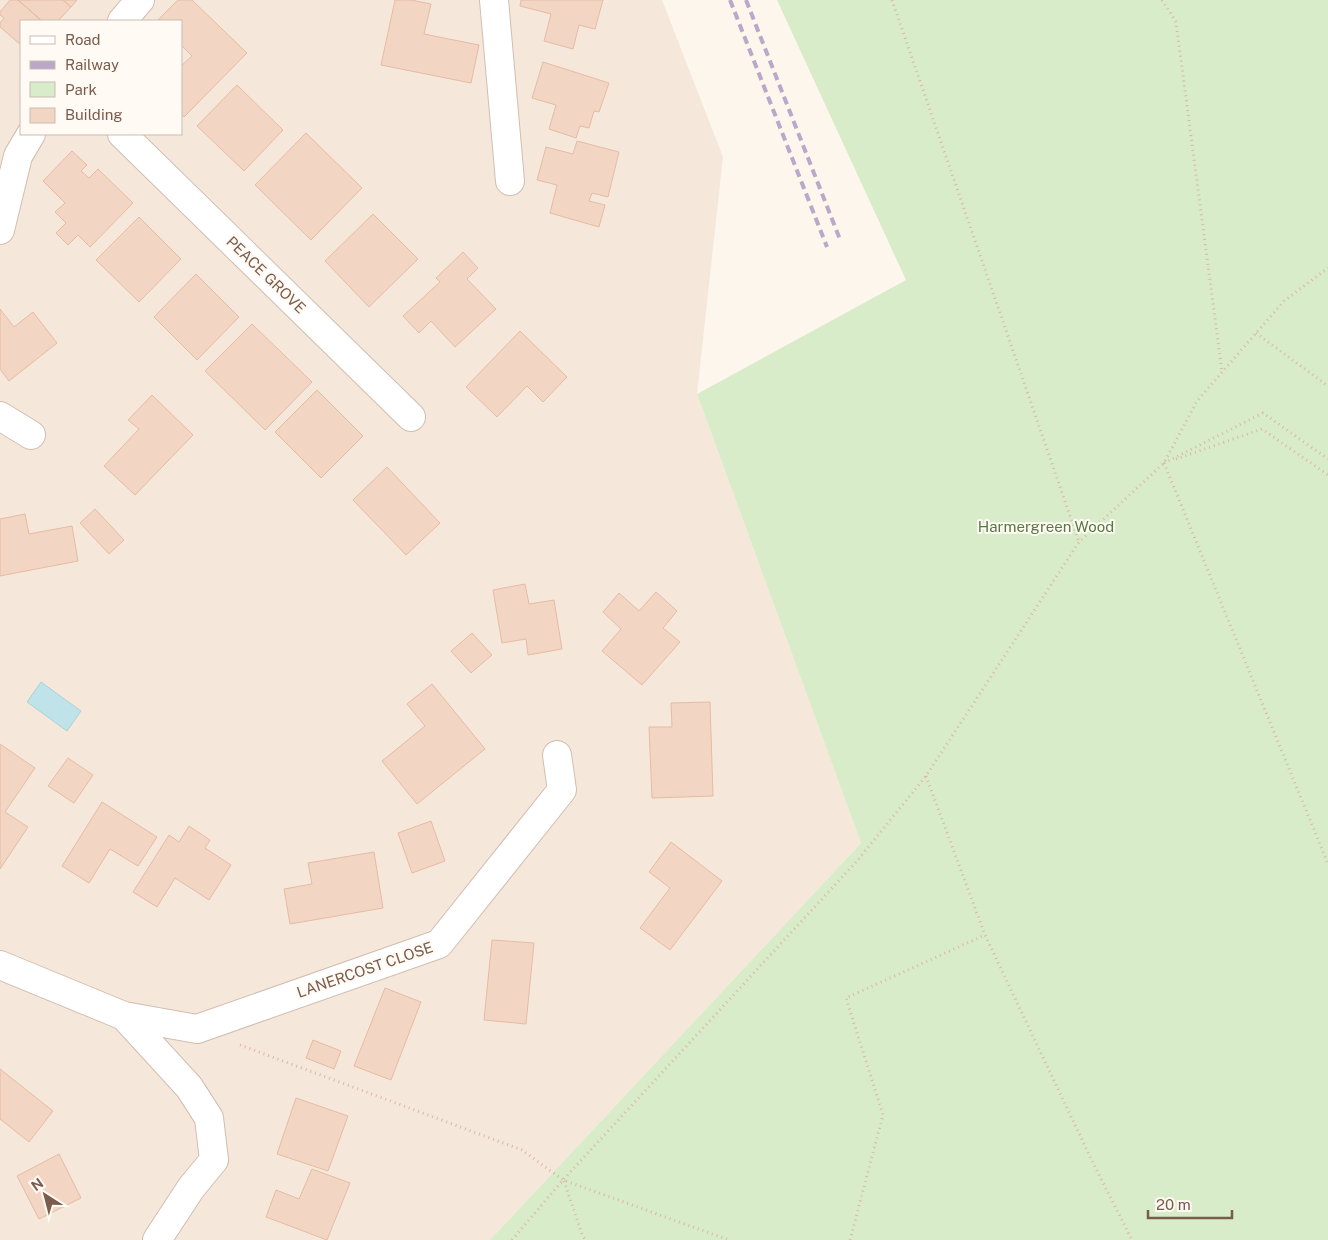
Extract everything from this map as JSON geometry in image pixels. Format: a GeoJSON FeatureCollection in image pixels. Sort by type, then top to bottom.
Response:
{"type":"FeatureCollection","features":[{"type":"Feature","properties":{"kind":"street"},"geometry":{"type":"LineString","coordinates":[[123,20],[140,0]]}},
{"type":"Feature","properties":{"kind":"street"},"geometry":{"type":"LineString","coordinates":[[494,0],[510,181]]}},
{"type":"Feature","properties":{"kind":"street"},"geometry":{"type":"LineString","coordinates":[[0,230],[18,156],[30,135]]}},
{"type":"Feature","properties":{"kind":"street","name":"PEACE GROVE"},"geometry":{"type":"LineString","coordinates":[[123,135],[411,417]]}},
{"type":"Feature","properties":{"kind":"street"},"geometry":{"type":"LineString","coordinates":[[0,416],[31,435]]}},
{"type":"Feature","properties":{"kind":"street","name":"LANERCOST CLOSE"},"geometry":{"type":"LineString","coordinates":[[124,1016],[197,1028],[440,944],[562,790],[557,755]]}},
{"type":"Feature","properties":{"kind":"street"},"geometry":{"type":"LineString","coordinates":[[0,965],[124,1016],[189,1087],[209,1118],[214,1160],[191,1188],[157,1240]]}},
{"type":"Feature","properties":{"kind":"path"},"geometry":{"type":"LineString","coordinates":[[892,0],[1080,542]]}},
{"type":"Feature","properties":{"kind":"path"},"geometry":{"type":"LineString","coordinates":[[1162,0],[1176,22],[1222,372]]}},
{"type":"Feature","properties":{"kind":"path"},"geometry":{"type":"LineString","coordinates":[[1164,463],[1197,401],[1284,301],[1328,268]]}},
{"type":"Feature","properties":{"kind":"path"},"geometry":{"type":"LineString","coordinates":[[1256,332],[1328,386]]}},
{"type":"Feature","properties":{"kind":"path"},"geometry":{"type":"LineString","coordinates":[[512,1240],[563,1180],[857,861],[926,776],[1080,542],[1164,463],[1262,414],[1328,459]]}},
{"type":"Feature","properties":{"kind":"path"},"geometry":{"type":"LineString","coordinates":[[1164,463],[1262,429],[1328,476]]}},
{"type":"Feature","properties":{"kind":"path"},"geometry":{"type":"LineString","coordinates":[[1164,463],[1328,864]]}},
{"type":"Feature","properties":{"kind":"path"},"geometry":{"type":"LineString","coordinates":[[926,776],[985,935],[1093,1163],[1132,1240]]}},
{"type":"Feature","properties":{"kind":"path"},"geometry":{"type":"LineString","coordinates":[[850,1240],[883,1115],[846,998],[985,935]]}},
{"type":"Feature","properties":{"kind":"path"},"geometry":{"type":"LineString","coordinates":[[197,1028],[522,1150],[563,1180],[729,1240]]}},
{"type":"Feature","properties":{"kind":"path"},"geometry":{"type":"LineString","coordinates":[[563,1180],[583,1237],[586,1240]]}},
{"type":"Feature","properties":{"kind":"shaded area"},"geometry":{"type":"Polygon","coordinates":[[[0,0],[662,0],[723,157],[697,394],[861,843],[490,1240],[0,1240],[0,0]]]}},
{"type":"Feature","properties":{"kind":"green space","name":"Harmergreen Wood"},"geometry":{"type":"Polygon","coordinates":[[[777,0],[1328,0],[1328,1240],[490,1240],[861,843],[697,394],[906,280],[777,0]]]}},
{"type":"Feature","properties":{"kind":"water"},"geometry":{"type":"Polygon","coordinates":[[[41,682],[81,711],[67,731],[27,702],[41,682]]]}},
{"type":"Feature","properties":{"kind":"building"},"geometry":{"type":"Polygon","coordinates":[[[10,0],[18,0],[41,20],[20,20],[20,44],[0,27],[0,23],[4,18],[0,15],[0,12],[10,0]]]}},
{"type":"Feature","properties":{"kind":"building"},"geometry":{"type":"Polygon","coordinates":[[[18,0],[63,0],[71,7],[59,20],[41,20],[18,0]]]}},
{"type":"Feature","properties":{"kind":"building"},"geometry":{"type":"Polygon","coordinates":[[[63,0],[77,0],[71,7],[63,0]]]}},
{"type":"Feature","properties":{"kind":"building"},"geometry":{"type":"Polygon","coordinates":[[[178,0],[192,0],[247,53],[184,117],[182,115],[182,65],[192,56],[182,46],[182,20],[158,20],[178,0]]]}},
{"type":"Feature","properties":{"kind":"building"},"geometry":{"type":"Polygon","coordinates":[[[395,0],[411,0],[431,4],[424,34],[479,45],[471,83],[381,65],[395,0]]]}},
{"type":"Feature","properties":{"kind":"building"},"geometry":{"type":"Polygon","coordinates":[[[521,0],[603,0],[595,29],[579,25],[573,49],[544,41],[551,14],[520,6],[521,0]]]}},
{"type":"Feature","properties":{"kind":"building"},"geometry":{"type":"Polygon","coordinates":[[[543,62],[609,83],[599,112],[594,111],[589,128],[580,126],[576,138],[549,129],[556,105],[532,98],[543,62]]]}},
{"type":"Feature","properties":{"kind":"building"},"geometry":{"type":"Polygon","coordinates":[[[237,85],[283,130],[244,171],[197,126],[237,85]]]}},
{"type":"Feature","properties":{"kind":"building"},"geometry":{"type":"Polygon","coordinates":[[[306,133],[362,188],[311,240],[255,185],[306,133]]]}},
{"type":"Feature","properties":{"kind":"building"},"geometry":{"type":"Polygon","coordinates":[[[577,141],[619,152],[608,197],[592,193],[589,201],[605,205],[599,227],[550,213],[557,185],[537,180],[546,147],[573,154],[577,141]]]}},
{"type":"Feature","properties":{"kind":"building"},"geometry":{"type":"Polygon","coordinates":[[[72,151],[87,165],[81,171],[89,178],[98,169],[133,203],[90,247],[78,235],[68,245],[56,233],[66,223],[55,212],[65,203],[43,181],[72,151]]]}},
{"type":"Feature","properties":{"kind":"building"},"geometry":{"type":"Polygon","coordinates":[[[373,214],[418,259],[369,307],[325,261],[373,214]]]}},
{"type":"Feature","properties":{"kind":"building"},"geometry":{"type":"Polygon","coordinates":[[[139,217],[181,259],[139,302],[96,260],[139,217]]]}},
{"type":"Feature","properties":{"kind":"building"},"geometry":{"type":"Polygon","coordinates":[[[463,252],[478,268],[467,279],[496,309],[455,347],[431,321],[419,333],[403,316],[440,282],[436,278],[463,252]]]}},
{"type":"Feature","properties":{"kind":"building"},"geometry":{"type":"Polygon","coordinates":[[[196,274],[239,317],[197,360],[154,317],[196,274]]]}},
{"type":"Feature","properties":{"kind":"building"},"geometry":{"type":"Polygon","coordinates":[[[0,309],[14,327],[33,312],[57,343],[9,381],[0,369],[0,309]]]}},
{"type":"Feature","properties":{"kind":"building"},"geometry":{"type":"Polygon","coordinates":[[[252,324],[312,382],[265,430],[205,371],[252,324]]]}},
{"type":"Feature","properties":{"kind":"building"},"geometry":{"type":"Polygon","coordinates":[[[520,331],[567,377],[543,402],[527,386],[497,417],[466,387],[520,331]]]}},
{"type":"Feature","properties":{"kind":"building"},"geometry":{"type":"Polygon","coordinates":[[[317,390],[363,436],[321,478],[275,432],[317,390]]]}},
{"type":"Feature","properties":{"kind":"building"},"geometry":{"type":"Polygon","coordinates":[[[152,395],[193,435],[135,495],[104,466],[139,429],[128,420],[152,395]]]}},
{"type":"Feature","properties":{"kind":"building"},"geometry":{"type":"Polygon","coordinates":[[[387,467],[440,523],[406,555],[353,500],[387,467]]]}},
{"type":"Feature","properties":{"kind":"building"},"geometry":{"type":"Polygon","coordinates":[[[95,509],[124,540],[109,554],[80,523],[95,509]]]}},
{"type":"Feature","properties":{"kind":"building"},"geometry":{"type":"Polygon","coordinates":[[[25,514],[29,534],[72,526],[78,561],[0,576],[0,519],[25,514]]]}},
{"type":"Feature","properties":{"kind":"building"},"geometry":{"type":"Polygon","coordinates":[[[525,584],[529,604],[554,600],[562,649],[528,655],[526,639],[502,643],[493,590],[525,584]]]}},
{"type":"Feature","properties":{"kind":"building"},"geometry":{"type":"Polygon","coordinates":[[[656,592],[677,611],[663,628],[680,642],[642,685],[602,651],[621,629],[603,612],[619,593],[639,611],[656,592]]]}},
{"type":"Feature","properties":{"kind":"building"},"geometry":{"type":"Polygon","coordinates":[[[472,633],[492,655],[471,673],[451,651],[472,633]]]}},
{"type":"Feature","properties":{"kind":"building"},"geometry":{"type":"Polygon","coordinates":[[[432,684],[485,749],[417,804],[382,761],[425,726],[407,704],[432,684]]]}},
{"type":"Feature","properties":{"kind":"building"},"geometry":{"type":"Polygon","coordinates":[[[710,702],[713,796],[652,798],[649,727],[672,727],[671,703],[710,702]]]}},
{"type":"Feature","properties":{"kind":"building"},"geometry":{"type":"Polygon","coordinates":[[[0,744],[35,768],[5,812],[28,827],[0,869],[0,744]]]}},
{"type":"Feature","properties":{"kind":"building"},"geometry":{"type":"Polygon","coordinates":[[[68,758],[93,775],[74,803],[48,786],[68,758]]]}},
{"type":"Feature","properties":{"kind":"building"},"geometry":{"type":"Polygon","coordinates":[[[102,802],[157,837],[138,866],[110,849],[89,883],[62,866],[102,802]]]}},
{"type":"Feature","properties":{"kind":"building"},"geometry":{"type":"Polygon","coordinates":[[[431,821],[445,861],[412,873],[398,833],[431,821]]]}},
{"type":"Feature","properties":{"kind":"building"},"geometry":{"type":"Polygon","coordinates":[[[189,826],[210,840],[205,848],[231,865],[209,900],[175,878],[157,907],[133,892],[169,835],[179,842],[189,826]]]}},
{"type":"Feature","properties":{"kind":"building"},"geometry":{"type":"Polygon","coordinates":[[[671,842],[722,881],[670,950],[640,928],[670,888],[649,872],[671,842]]]}},
{"type":"Feature","properties":{"kind":"building"},"geometry":{"type":"Polygon","coordinates":[[[374,852],[383,908],[290,924],[284,889],[312,884],[308,863],[374,852]]]}},
{"type":"Feature","properties":{"kind":"building"},"geometry":{"type":"Polygon","coordinates":[[[492,940],[534,943],[526,1024],[484,1020],[492,940]]]}},
{"type":"Feature","properties":{"kind":"building"},"geometry":{"type":"Polygon","coordinates":[[[385,988],[421,1002],[391,1080],[354,1066],[385,988]]]}},
{"type":"Feature","properties":{"kind":"building"},"geometry":{"type":"Polygon","coordinates":[[[313,1040],[341,1051],[334,1069],[306,1058],[313,1040]]]}},
{"type":"Feature","properties":{"kind":"building"},"geometry":{"type":"Polygon","coordinates":[[[0,1069],[53,1111],[29,1142],[0,1119],[0,1069]]]}},
{"type":"Feature","properties":{"kind":"building"},"geometry":{"type":"Polygon","coordinates":[[[296,1098],[348,1116],[328,1171],[277,1154],[296,1098]]]}},
{"type":"Feature","properties":{"kind":"building"},"geometry":{"type":"Polygon","coordinates":[[[59,1154],[81,1198],[39,1219],[17,1176],[59,1154]]]}},
{"type":"Feature","properties":{"kind":"building"},"geometry":{"type":"Polygon","coordinates":[[[312,1169],[350,1183],[327,1240],[266,1217],[276,1190],[299,1199],[312,1169]]]}},
{"type":"Feature","properties":{"kind":"railway"},"geometry":{"type":"LineString","coordinates":[[730,0],[827,247]]}},
{"type":"Feature","properties":{"kind":"railway"},"geometry":{"type":"LineString","coordinates":[[746,0],[841,242]]}}]}
